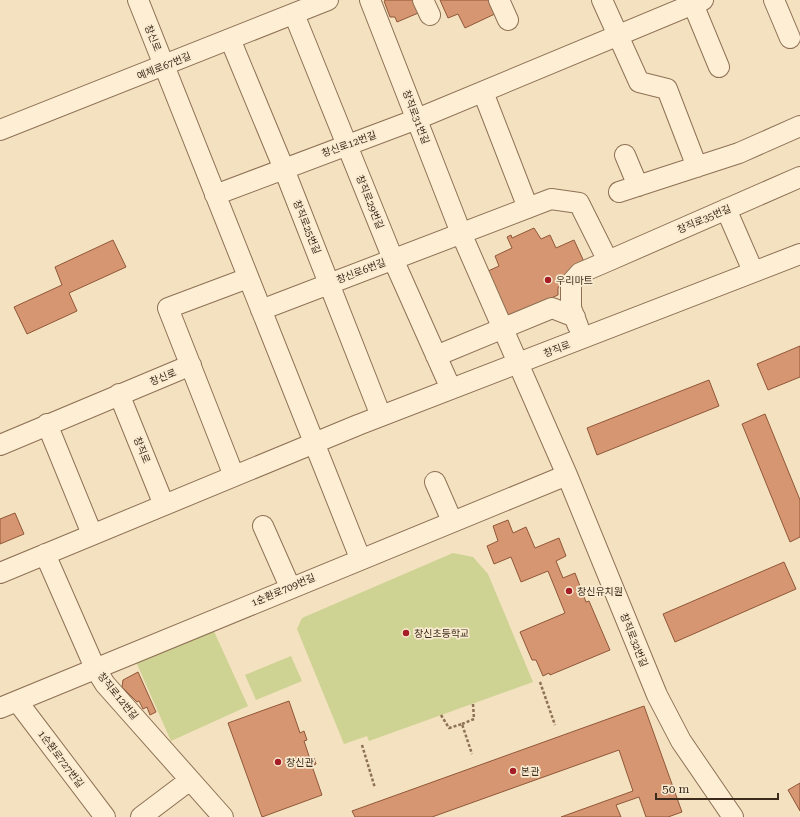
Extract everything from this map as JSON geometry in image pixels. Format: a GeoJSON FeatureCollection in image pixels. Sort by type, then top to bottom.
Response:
{"type":"FeatureCollection","features":[{"type":"Feature","properties":{"kind":"street","name":"창신로"},"geometry":{"type":"LineString","coordinates":[[138,0],[314,443]]}},
{"type":"Feature","properties":{"kind":"street","name":"예체로67번길"},"geometry":{"type":"LineString","coordinates":[[0,130],[165,66],[328,0]]}},
{"type":"Feature","properties":{"kind":"street","name":"창직로31번길"},"geometry":{"type":"LineString","coordinates":[[370,0],[461,233],[517,364]]}},
{"type":"Feature","properties":{"kind":"street"},"geometry":{"type":"LineString","coordinates":[[499,0],[508,20]]}},
{"type":"Feature","properties":{"kind":"street"},"geometry":{"type":"LineString","coordinates":[[602,0],[639,82],[667,89],[698,167]]}},
{"type":"Feature","properties":{"kind":"street"},"geometry":{"type":"LineString","coordinates":[[774,0],[790,38]]}},
{"type":"Feature","properties":{"kind":"street","name":"창신로12번길"},"geometry":{"type":"LineString","coordinates":[[215,194],[417,119],[698,2],[719,67]]}},
{"type":"Feature","properties":{"kind":"street","name":"창직로29번길"},"geometry":{"type":"LineString","coordinates":[[294,14],[393,259],[451,389]]}},
{"type":"Feature","properties":{"kind":"street","name":"창직로25번길"},"geometry":{"type":"LineString","coordinates":[[230,40],[284,169],[381,416]]}},
{"type":"Feature","properties":{"kind":"street"},"geometry":{"type":"LineString","coordinates":[[483,92],[528,208]]}},
{"type":"Feature","properties":{"kind":"street"},"geometry":{"type":"LineString","coordinates":[[619,192],[740,153],[800,126]]}},
{"type":"Feature","properties":{"kind":"street"},"geometry":{"type":"LineString","coordinates":[[625,155],[638,186]]}},
{"type":"Feature","properties":{"kind":"street","name":"창직로35번길"},"geometry":{"type":"LineString","coordinates":[[583,339],[571,308],[571,283],[580,274],[800,177]]}},
{"type":"Feature","properties":{"kind":"street"},"geometry":{"type":"LineString","coordinates":[[461,233],[551,199],[579,203],[608,261]]}},
{"type":"Feature","properties":{"kind":"street"},"geometry":{"type":"LineString","coordinates":[[726,210],[753,271]]}},
{"type":"Feature","properties":{"kind":"street","name":"창신로6번길"},"geometry":{"type":"LineString","coordinates":[[261,310],[461,233]]}},
{"type":"Feature","properties":{"kind":"street","name":"창직로"},"geometry":{"type":"LineString","coordinates":[[0,573],[381,416],[800,254]]}},
{"type":"Feature","properties":{"kind":"street"},"geometry":{"type":"LineString","coordinates":[[234,476],[168,308],[248,278]]}},
{"type":"Feature","properties":{"kind":"street"},"geometry":{"type":"LineString","coordinates":[[436,356],[552,308],[574,317]]}},
{"type":"Feature","properties":{"kind":"street","name":"창직로32번길"},"geometry":{"type":"LineString","coordinates":[[517,364],[567,475],[657,695],[681,741],[733,817]]}},
{"type":"Feature","properties":{"kind":"street","name":"창신로"},"geometry":{"type":"LineString","coordinates":[[0,445],[190,365]]}},
{"type":"Feature","properties":{"kind":"street","name":"창직로"},"geometry":{"type":"LineString","coordinates":[[119,394],[164,505]]}},
{"type":"Feature","properties":{"kind":"street"},"geometry":{"type":"LineString","coordinates":[[47,424],[92,534]]}},
{"type":"Feature","properties":{"kind":"street"},"geometry":{"type":"LineString","coordinates":[[314,443],[360,558]]}},
{"type":"Feature","properties":{"kind":"street","name":"1순환로709번길"},"geometry":{"type":"LineString","coordinates":[[9,704],[360,558],[567,475]]}},
{"type":"Feature","properties":{"kind":"street"},"geometry":{"type":"LineString","coordinates":[[435,482],[452,521]]}},
{"type":"Feature","properties":{"kind":"street"},"geometry":{"type":"LineString","coordinates":[[263,526],[290,587]]}},
{"type":"Feature","properties":{"kind":"street","name":"창직로12번길"},"geometry":{"type":"LineString","coordinates":[[45,554],[95,668],[105,684],[224,817]]}},
{"type":"Feature","properties":{"kind":"street","name":"1순환로727번길"},"geometry":{"type":"LineString","coordinates":[[9,704],[105,817]]}},
{"type":"Feature","properties":{"kind":"street"},"geometry":{"type":"LineString","coordinates":[[141,817],[190,780]]}},
{"type":"Feature","properties":{"kind":"path"},"geometry":{"type":"LineString","coordinates":[[540,682],[556,725]]}},
{"type":"Feature","properties":{"kind":"path"},"geometry":{"type":"LineString","coordinates":[[441,715],[449,728],[474,720],[474,704]]}},
{"type":"Feature","properties":{"kind":"path"},"geometry":{"type":"LineString","coordinates":[[462,724],[472,754]]}},
{"type":"Feature","properties":{"kind":"path"},"geometry":{"type":"LineString","coordinates":[[362,745],[375,788]]}},
{"type":"Feature","properties":{"kind":"green space"},"geometry":{"type":"Polygon","coordinates":[[[453,553],[473,557],[488,574],[533,682],[369,741],[367,736],[344,744],[297,629],[302,618],[453,553]]]}},
{"type":"Feature","properties":{"kind":"green space"},"geometry":{"type":"Polygon","coordinates":[[[212,627],[248,706],[171,741],[136,662],[212,627]]]}},
{"type":"Feature","properties":{"kind":"green space"},"geometry":{"type":"Polygon","coordinates":[[[291,656],[302,681],[256,700],[245,675],[291,656]]]}},
{"type":"Feature","properties":{"kind":"building"},"geometry":{"type":"Polygon","coordinates":[[[419,0],[423,11],[397,22],[395,17],[390,17],[384,1],[419,0]]]}},
{"type":"Feature","properties":{"kind":"building"},"geometry":{"type":"Polygon","coordinates":[[[440,0],[493,0],[499,12],[465,28],[458,14],[448,18],[440,0]]]}},
{"type":"Feature","properties":{"kind":"building"},"geometry":{"type":"Polygon","coordinates":[[[534,228],[541,239],[550,235],[556,248],[574,240],[586,266],[564,276],[558,288],[558,295],[507,318],[486,272],[499,266],[495,256],[512,248],[507,237],[511,235],[512,238],[534,228]]]}},
{"type":"Feature","properties":{"kind":"building"},"geometry":{"type":"Polygon","coordinates":[[[113,240],[126,267],[69,293],[77,311],[27,334],[14,307],[62,285],[55,267],[113,240]]]}},
{"type":"Feature","properties":{"kind":"building"},"geometry":{"type":"Polygon","coordinates":[[[800,346],[800,377],[768,390],[757,364],[800,346]]]}},
{"type":"Feature","properties":{"kind":"building"},"geometry":{"type":"Polygon","coordinates":[[[709,380],[719,406],[597,455],[587,428],[709,380]]]}},
{"type":"Feature","properties":{"kind":"building"},"geometry":{"type":"Polygon","coordinates":[[[765,414],[800,500],[800,537],[790,542],[742,424],[765,414]]]}},
{"type":"Feature","properties":{"kind":"building"},"geometry":{"type":"Polygon","coordinates":[[[15,513],[24,534],[0,544],[0,519],[15,513]]]}},
{"type":"Feature","properties":{"kind":"building","name":"창신유치원"},"geometry":{"type":"Polygon","coordinates":[[[508,520],[513,533],[526,527],[535,548],[559,538],[566,556],[556,561],[563,578],[575,573],[586,602],[589,601],[610,650],[550,675],[549,673],[543,676],[536,660],[532,660],[520,632],[565,613],[548,571],[521,582],[511,557],[494,564],[487,546],[498,541],[493,526],[508,520]]]}},
{"type":"Feature","properties":{"kind":"building"},"geometry":{"type":"Polygon","coordinates":[[[784,562],[796,589],[675,642],[663,614],[784,562]]]}},
{"type":"Feature","properties":{"kind":"building"},"geometry":{"type":"Polygon","coordinates":[[[138,672],[156,712],[150,715],[147,707],[143,709],[139,701],[137,702],[122,687],[123,680],[138,672]]]}},
{"type":"Feature","properties":{"kind":"building","name":"창신관"},"geometry":{"type":"Polygon","coordinates":[[[289,701],[300,733],[304,731],[307,740],[304,741],[310,759],[314,758],[316,764],[312,766],[322,795],[262,817],[228,723],[289,701]]]}},
{"type":"Feature","properties":{"kind":"building","name":"본관"},"geometry":{"type":"Polygon","coordinates":[[[644,706],[682,812],[668,817],[646,817],[639,797],[616,805],[621,817],[561,817],[633,791],[619,750],[432,817],[355,817],[352,811],[644,706]]]}},
{"type":"Feature","properties":{"kind":"building"},"geometry":{"type":"Polygon","coordinates":[[[800,783],[800,811],[788,790],[800,783]]]}},
{"type":"Feature","properties":{"kind":"place","name":"우리마트"},"geometry":{"type":"Point","coordinates":[548,280]}},
{"type":"Feature","properties":{"kind":"place","name":"창신유치원"},"geometry":{"type":"Point","coordinates":[569,591]}},
{"type":"Feature","properties":{"kind":"place","name":"창신초등학교"},"geometry":{"type":"Point","coordinates":[406,633]}},
{"type":"Feature","properties":{"kind":"place","name":"창신관"},"geometry":{"type":"Point","coordinates":[278,762]}},
{"type":"Feature","properties":{"kind":"place","name":"본관"},"geometry":{"type":"Point","coordinates":[513,771]}}]}
